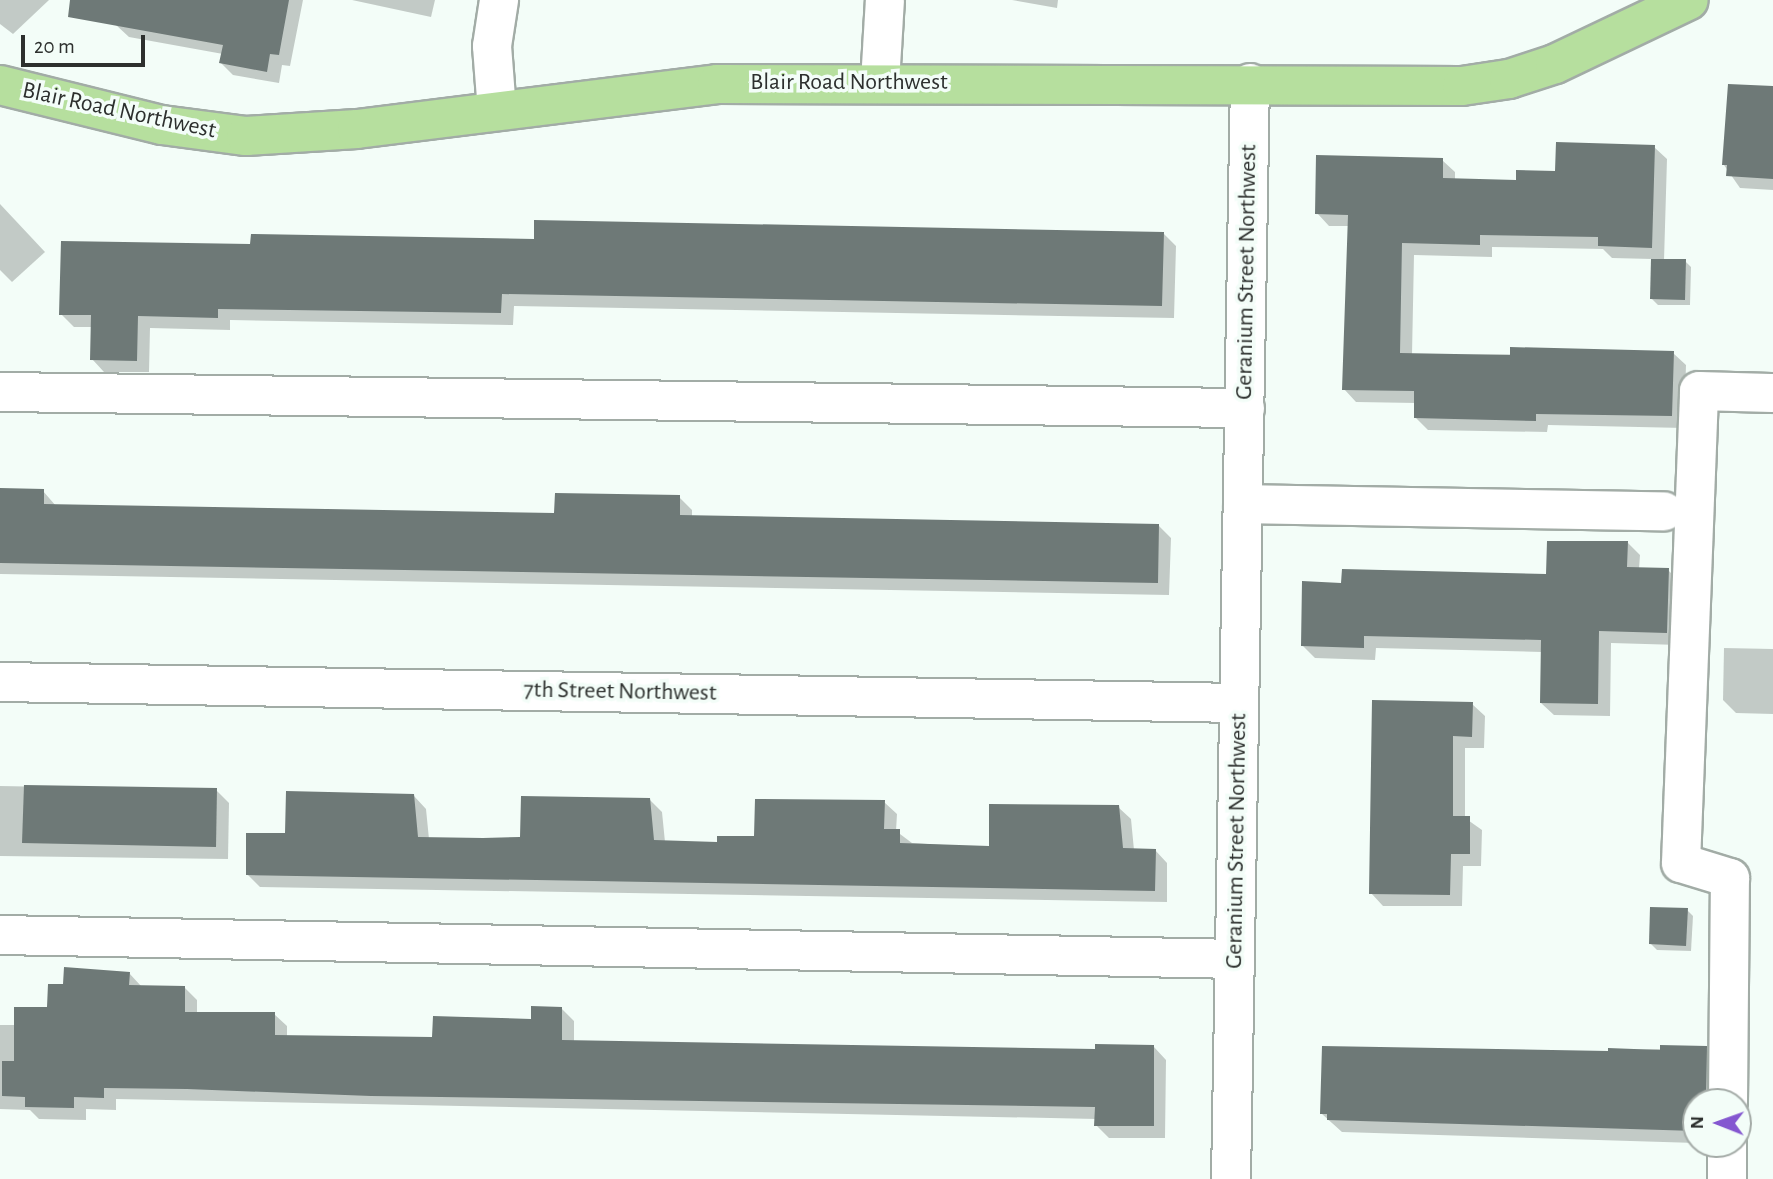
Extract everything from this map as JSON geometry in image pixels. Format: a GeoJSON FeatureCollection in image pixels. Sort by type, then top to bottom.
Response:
{"type":"FeatureCollection","features":[{"type":"Feature","properties":{"kind":"main road","name":"Blair Road Northwest"},"geometry":{"type":"LineString","coordinates":[[0,85],[162,125],[246,136],[357,129],[717,84],[1250,83],[1438,86],[1509,79],[1555,64],[1689,0]]}},
{"type":"Feature","properties":{"kind":"street"},"geometry":{"type":"LineString","coordinates":[[497,111],[492,46],[499,0]]}},
{"type":"Feature","properties":{"kind":"street"},"geometry":{"type":"LineString","coordinates":[[880,83],[885,0]]}},
{"type":"Feature","properties":{"kind":"street","name":"Geranium Street Northwest"},"geometry":{"type":"LineString","coordinates":[[1231,1179],[1250,83]]}},
{"type":"Feature","properties":{"kind":"street"},"geometry":{"type":"LineString","coordinates":[[0,391],[1245,408]]}},
{"type":"Feature","properties":{"kind":"street"},"geometry":{"type":"LineString","coordinates":[[1728,1088],[1730,878],[1681,863],[1699,391],[1773,393]]}},
{"type":"Feature","properties":{"kind":"street"},"geometry":{"type":"LineString","coordinates":[[1243,504],[1664,512]]}},
{"type":"Feature","properties":{"kind":"street","name":"7th Street Northwest"},"geometry":{"type":"LineString","coordinates":[[0,682],[1240,703]]}},
{"type":"Feature","properties":{"kind":"street"},"geometry":{"type":"LineString","coordinates":[[0,935],[1235,959]]}},
{"type":"Feature","properties":{"kind":"street"},"geometry":{"type":"LineString","coordinates":[[1727,1158],[1727,1179]]}},
{"type":"Feature","properties":{"kind":"building"},"geometry":{"type":"Polygon","coordinates":[[[70,0],[289,0],[279,55],[270,54],[267,72],[219,63],[223,45],[68,17],[70,0]]]}},
{"type":"Feature","properties":{"kind":"building"},"geometry":{"type":"Polygon","coordinates":[[[1728,84],[1773,86],[1773,179],[1726,176],[1727,165],[1722,165],[1728,84]]]}},
{"type":"Feature","properties":{"kind":"building"},"geometry":{"type":"Polygon","coordinates":[[[1556,142],[1655,145],[1652,248],[1598,246],[1598,237],[1480,235],[1480,245],[1402,243],[1400,353],[1510,355],[1510,347],[1674,351],[1672,416],[1536,414],[1536,421],[1414,418],[1414,391],[1342,390],[1348,215],[1315,214],[1316,155],[1443,158],[1443,178],[1516,180],[1516,170],[1555,171],[1556,142]]]}},
{"type":"Feature","properties":{"kind":"building"},"geometry":{"type":"Polygon","coordinates":[[[534,220],[1164,232],[1162,306],[502,294],[501,313],[218,309],[218,318],[138,316],[137,361],[90,360],[91,315],[59,315],[61,241],[250,244],[251,234],[534,239],[534,220]]]}},
{"type":"Feature","properties":{"kind":"building"},"geometry":{"type":"Polygon","coordinates":[[[1651,259],[1686,259],[1685,300],[1650,299],[1651,259]]]}},
{"type":"Feature","properties":{"kind":"building"},"geometry":{"type":"Polygon","coordinates":[[[0,488],[44,489],[44,504],[554,513],[555,493],[680,495],[680,515],[1159,524],[1158,583],[0,563],[0,488]]]}},
{"type":"Feature","properties":{"kind":"building"},"geometry":{"type":"Polygon","coordinates":[[[1547,541],[1628,541],[1627,567],[1669,568],[1667,633],[1599,631],[1598,704],[1540,703],[1541,640],[1364,636],[1364,648],[1301,646],[1302,581],[1341,583],[1342,569],[1546,574],[1547,541]]]}},
{"type":"Feature","properties":{"kind":"building"},"geometry":{"type":"Polygon","coordinates":[[[1372,700],[1473,702],[1472,737],[1453,736],[1453,816],[1470,816],[1470,854],[1451,854],[1450,895],[1369,894],[1372,700]]]}},
{"type":"Feature","properties":{"kind":"building"},"geometry":{"type":"Polygon","coordinates":[[[24,785],[217,788],[216,847],[22,843],[24,785]]]}},
{"type":"Feature","properties":{"kind":"building"},"geometry":{"type":"Polygon","coordinates":[[[286,791],[414,794],[418,837],[520,837],[521,796],[650,798],[654,840],[717,842],[717,836],[754,836],[755,799],[885,800],[884,829],[900,829],[900,843],[989,846],[989,804],[1119,805],[1123,848],[1156,849],[1155,891],[246,875],[246,833],[285,833],[286,791]]]}},
{"type":"Feature","properties":{"kind":"building"},"geometry":{"type":"Polygon","coordinates":[[[1650,907],[1688,908],[1686,946],[1649,944],[1650,907]]]}},
{"type":"Feature","properties":{"kind":"building"},"geometry":{"type":"Polygon","coordinates":[[[64,967],[130,972],[129,985],[185,986],[185,1012],[275,1012],[275,1035],[432,1037],[433,1016],[531,1019],[531,1006],[562,1007],[562,1040],[1095,1049],[1095,1044],[1154,1045],[1154,1126],[1094,1126],[1095,1107],[371,1096],[187,1089],[104,1088],[104,1098],[74,1097],[74,1108],[25,1107],[25,1097],[2,1096],[2,1061],[14,1061],[14,1007],[47,1007],[48,984],[63,984],[64,967]]]}},
{"type":"Feature","properties":{"kind":"building"},"geometry":{"type":"Polygon","coordinates":[[[1660,1045],[1707,1046],[1706,1088],[1682,1088],[1682,1131],[1327,1120],[1327,1114],[1320,1114],[1322,1046],[1660,1050],[1660,1045]]]}}]}
